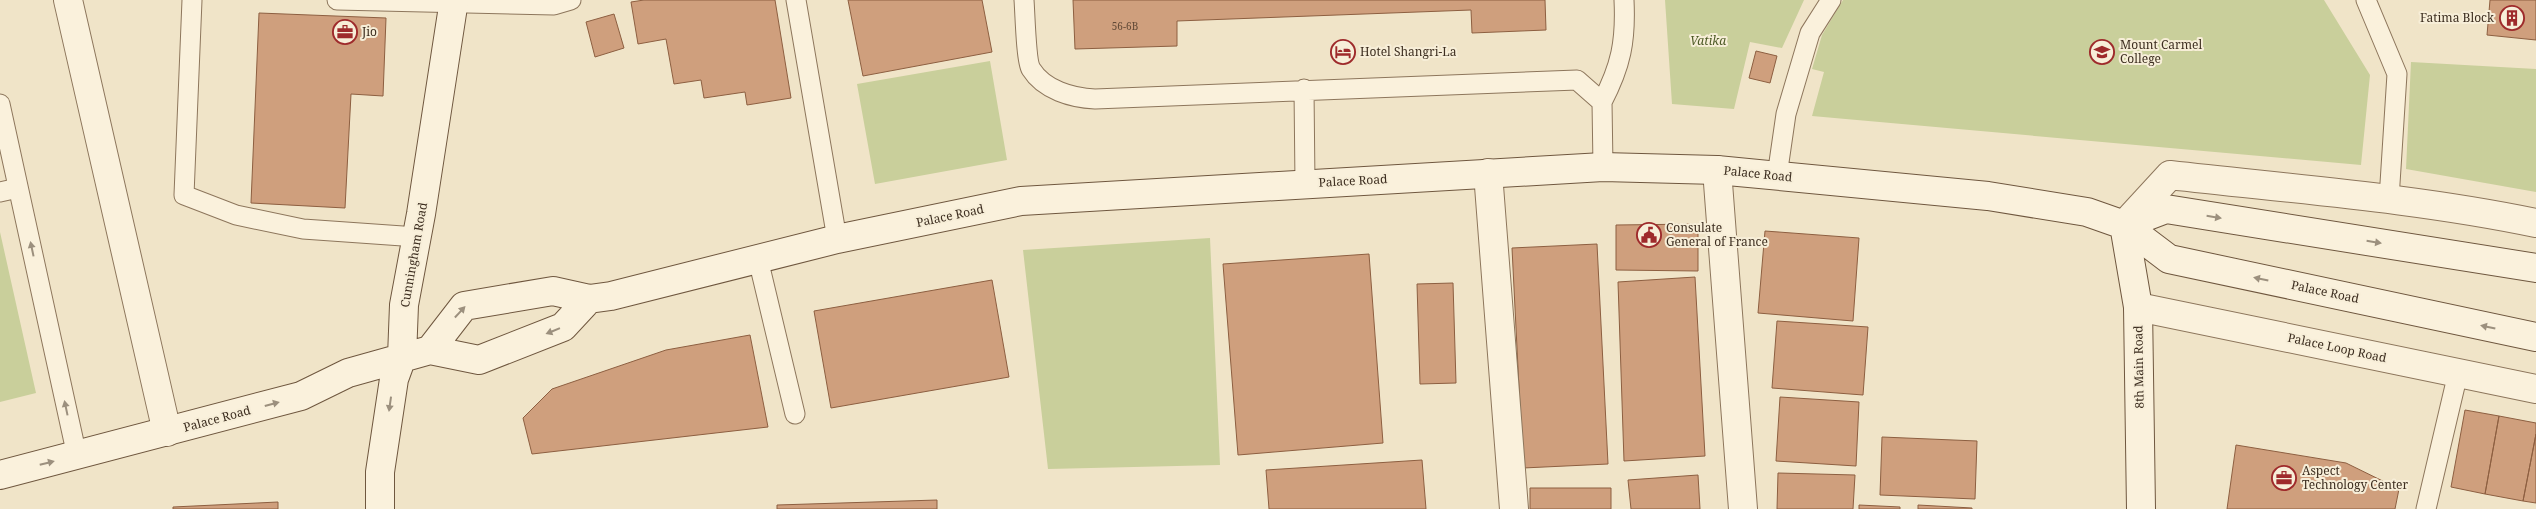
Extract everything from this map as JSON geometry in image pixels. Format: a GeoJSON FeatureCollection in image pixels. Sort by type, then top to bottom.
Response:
{"type":"FeatureCollection","features":[{"type":"Feature","properties":{"kind":"street"},"geometry":{"type":"LineString","coordinates":[[68,0],[167,432]]}},
{"type":"Feature","properties":{"kind":"street","name":"Cunningham Road"},"geometry":{"type":"LineString","coordinates":[[380,509],[380,472],[394,378],[402,357],[404,305],[417,238],[454,1]]}},
{"type":"Feature","properties":{"kind":"street","name":"Palace Road"},"geometry":{"type":"LineString","coordinates":[[430,350],[464,306],[553,291],[589,299],[611,296],[837,239],[1021,201],[1603,167],[1717,170],[1988,196],[2087,212],[2124,225],[2169,259],[2536,337]]}},
{"type":"Feature","properties":{"kind":"street"},"geometry":{"type":"LineString","coordinates":[[1717,170],[1743,509]]}},
{"type":"Feature","properties":{"kind":"street"},"geometry":{"type":"LineString","coordinates":[[1488,173],[1514,509]]}},
{"type":"Feature","properties":{"kind":"street"},"geometry":{"type":"LineString","coordinates":[[2124,225],[2170,175],[2389,199],[2479,211],[2536,223]]}},
{"type":"Feature","properties":{"kind":"street"},"geometry":{"type":"LineString","coordinates":[[2124,225],[2166,209],[2536,268]]}},
{"type":"Feature","properties":{"kind":"street","name":"8th Main Road"},"geometry":{"type":"LineString","coordinates":[[2124,225],[2138,307],[2141,509]]}},
{"type":"Feature","properties":{"kind":"street","name":"Palace Road"},"geometry":{"type":"LineString","coordinates":[[0,475],[300,396],[348,373],[430,350],[479,360],[563,327],[589,299]]}},
{"type":"Feature","properties":{"kind":"street","name":"Palace Loop Road"},"geometry":{"type":"LineString","coordinates":[[2138,307],[2536,389]]}},
{"type":"Feature","properties":{"kind":"lane"},"geometry":{"type":"LineString","coordinates":[[192,0],[184,195],[236,215],[303,229],[417,238]]}},
{"type":"Feature","properties":{"kind":"lane"},"geometry":{"type":"LineString","coordinates":[[337,0],[454,1],[554,6],[571,0]]}},
{"type":"Feature","properties":{"kind":"lane"},"geometry":{"type":"LineString","coordinates":[[796,0],[837,239]]}},
{"type":"Feature","properties":{"kind":"lane"},"geometry":{"type":"LineString","coordinates":[[1024,0],[1030,68],[1039,78],[1064,94],[1095,99],[1577,80],[1602,102]]}},
{"type":"Feature","properties":{"kind":"lane"},"geometry":{"type":"LineString","coordinates":[[1603,167],[1602,102],[1621,59],[1625,24],[1624,0]]}},
{"type":"Feature","properties":{"kind":"lane"},"geometry":{"type":"LineString","coordinates":[[1777,176],[1786,114],[1810,33],[1831,0]]}},
{"type":"Feature","properties":{"kind":"lane"},"geometry":{"type":"LineString","coordinates":[[2366,0],[2397,74],[2389,199]]}},
{"type":"Feature","properties":{"kind":"lane"},"geometry":{"type":"LineString","coordinates":[[1304,90],[1305,184]]}},
{"type":"Feature","properties":{"kind":"lane"},"geometry":{"type":"LineString","coordinates":[[0,104],[77,456]]}},
{"type":"Feature","properties":{"kind":"lane"},"geometry":{"type":"LineString","coordinates":[[0,192],[18,188]]}},
{"type":"Feature","properties":{"kind":"lane"},"geometry":{"type":"LineString","coordinates":[[758,259],[795,414]]}},
{"type":"Feature","properties":{"kind":"lane"},"geometry":{"type":"LineString","coordinates":[[2426,509],[2458,373]]}},
{"type":"Feature","properties":{"kind":"green space","name":"Vatika"},"geometry":{"type":"Polygon","coordinates":[[[1665,0],[1804,0],[1782,48],[1750,42],[1734,109],[1672,104],[1665,0]]]}},
{"type":"Feature","properties":{"kind":"green space","name":"Mount Carmel College"},"geometry":{"type":"Polygon","coordinates":[[[1843,0],[2324,0],[2370,75],[2361,165],[1812,116],[1824,72],[1812,69],[1822,35],[1843,0]]]}},
{"type":"Feature","properties":{"kind":"green space"},"geometry":{"type":"Polygon","coordinates":[[[990,61],[1007,160],[875,184],[857,84],[990,61]]]}},
{"type":"Feature","properties":{"kind":"green space"},"geometry":{"type":"Polygon","coordinates":[[[2411,62],[2536,69],[2536,192],[2406,169],[2411,62]]]}},
{"type":"Feature","properties":{"kind":"green space"},"geometry":{"type":"Polygon","coordinates":[[[0,232],[36,393],[0,402],[0,232]]]}},
{"type":"Feature","properties":{"kind":"green space"},"geometry":{"type":"Polygon","coordinates":[[[1210,238],[1220,465],[1048,469],[1023,250],[1210,238]]]}},
{"type":"Feature","properties":{"kind":"building"},"geometry":{"type":"Polygon","coordinates":[[[644,0],[775,0],[791,98],[747,105],[745,92],[704,98],[701,80],[674,84],[666,39],[638,44],[631,2],[644,0]]]}},
{"type":"Feature","properties":{"kind":"building"},"geometry":{"type":"Polygon","coordinates":[[[848,0],[982,0],[992,52],[863,76],[848,0]]]}},
{"type":"Feature","properties":{"kind":"building"},"geometry":{"type":"Polygon","coordinates":[[[1073,0],[1545,0],[1546,30],[1472,33],[1471,10],[1177,21],[1177,46],[1075,49],[1073,0]]]}},
{"type":"Feature","properties":{"kind":"building","name":"Fatima Block"},"geometry":{"type":"Polygon","coordinates":[[[2490,0],[2536,0],[2536,40],[2487,35],[2490,0]]]}},
{"type":"Feature","properties":{"kind":"building"},"geometry":{"type":"Polygon","coordinates":[[[259,13],[386,18],[383,96],[351,94],[345,208],[251,203],[259,13]]]}},
{"type":"Feature","properties":{"kind":"building"},"geometry":{"type":"Polygon","coordinates":[[[614,14],[624,48],[595,57],[586,22],[614,14]]]}},
{"type":"Feature","properties":{"kind":"building"},"geometry":{"type":"Polygon","coordinates":[[[1756,51],[1777,56],[1770,83],[1749,78],[1756,51]]]}},
{"type":"Feature","properties":{"kind":"building"},"geometry":{"type":"Polygon","coordinates":[[[1698,224],[1698,271],[1616,270],[1616,225],[1698,224]]]}},
{"type":"Feature","properties":{"kind":"building"},"geometry":{"type":"Polygon","coordinates":[[[1765,231],[1859,238],[1853,321],[1758,313],[1765,231]]]}},
{"type":"Feature","properties":{"kind":"building"},"geometry":{"type":"Polygon","coordinates":[[[1597,244],[1608,464],[1523,468],[1512,248],[1597,244]]]}},
{"type":"Feature","properties":{"kind":"building"},"geometry":{"type":"Polygon","coordinates":[[[1369,254],[1383,443],[1238,455],[1223,264],[1369,254]]]}},
{"type":"Feature","properties":{"kind":"building"},"geometry":{"type":"Polygon","coordinates":[[[1695,277],[1705,456],[1624,461],[1618,282],[1695,277]]]}},
{"type":"Feature","properties":{"kind":"building"},"geometry":{"type":"Polygon","coordinates":[[[992,280],[1009,377],[831,408],[814,311],[992,280]]]}},
{"type":"Feature","properties":{"kind":"building"},"geometry":{"type":"Polygon","coordinates":[[[1453,283],[1456,383],[1420,384],[1417,284],[1453,283]]]}},
{"type":"Feature","properties":{"kind":"building"},"geometry":{"type":"Polygon","coordinates":[[[1777,321],[1868,327],[1863,395],[1772,388],[1777,321]]]}},
{"type":"Feature","properties":{"kind":"building"},"geometry":{"type":"Polygon","coordinates":[[[750,335],[768,427],[532,454],[523,418],[552,389],[666,350],[750,335]]]}},
{"type":"Feature","properties":{"kind":"building"},"geometry":{"type":"Polygon","coordinates":[[[1780,397],[1859,402],[1856,466],[1776,461],[1780,397]]]}},
{"type":"Feature","properties":{"kind":"building"},"geometry":{"type":"Polygon","coordinates":[[[2465,410],[2499,416],[2485,494],[2451,487],[2465,410]]]}},
{"type":"Feature","properties":{"kind":"building"},"geometry":{"type":"Polygon","coordinates":[[[2499,416],[2536,423],[2536,434],[2523,501],[2485,494],[2499,416]]]}},
{"type":"Feature","properties":{"kind":"building"},"geometry":{"type":"Polygon","coordinates":[[[2536,434],[2536,503],[2523,501],[2536,434]]]}},
{"type":"Feature","properties":{"kind":"building"},"geometry":{"type":"Polygon","coordinates":[[[1882,437],[1977,441],[1975,499],[1880,495],[1882,437]]]}},
{"type":"Feature","properties":{"kind":"building"},"geometry":{"type":"Polygon","coordinates":[[[2236,445],[2346,463],[2399,489],[2395,509],[2227,509],[2236,445]]]}},
{"type":"Feature","properties":{"kind":"building"},"geometry":{"type":"Polygon","coordinates":[[[1422,460],[1426,509],[1269,509],[1266,470],[1422,460]]]}},
{"type":"Feature","properties":{"kind":"building"},"geometry":{"type":"Polygon","coordinates":[[[1778,473],[1855,475],[1853,509],[1777,509],[1778,473]]]}},
{"type":"Feature","properties":{"kind":"building"},"geometry":{"type":"Polygon","coordinates":[[[1698,475],[1700,509],[1631,509],[1628,480],[1698,475]]]}},
{"type":"Feature","properties":{"kind":"building"},"geometry":{"type":"Polygon","coordinates":[[[1530,488],[1611,488],[1611,509],[1530,509],[1530,488]]]}},
{"type":"Feature","properties":{"kind":"building"},"geometry":{"type":"Polygon","coordinates":[[[937,500],[937,509],[777,509],[777,505],[937,500]]]}},
{"type":"Feature","properties":{"kind":"building"},"geometry":{"type":"Polygon","coordinates":[[[278,502],[278,509],[173,509],[173,507],[278,502]]]}},
{"type":"Feature","properties":{"kind":"building"},"geometry":{"type":"Polygon","coordinates":[[[1859,505],[1900,507],[1900,509],[1859,509],[1859,505]]]}},
{"type":"Feature","properties":{"kind":"building"},"geometry":{"type":"Polygon","coordinates":[[[1918,505],[1972,508],[1972,509],[1918,509],[1918,505]]]}},
{"type":"Feature","properties":{"kind":"place","name":"Fatima Block"},"geometry":{"type":"Point","coordinates":[2512,18]}},
{"type":"Feature","properties":{"kind":"place","name":"Jio"},"geometry":{"type":"Point","coordinates":[345,32]}},
{"type":"Feature","properties":{"kind":"place","name":"Hotel Shangri-La"},"geometry":{"type":"Point","coordinates":[1343,52]}},
{"type":"Feature","properties":{"kind":"place","name":"Mount Carmel College"},"geometry":{"type":"Point","coordinates":[2102,52]}},
{"type":"Feature","properties":{"kind":"place","name":"Consulate General of France"},"geometry":{"type":"Point","coordinates":[1649,235]}},
{"type":"Feature","properties":{"kind":"place","name":"Aspect Technology Center"},"geometry":{"type":"Point","coordinates":[2284,478]}}]}
